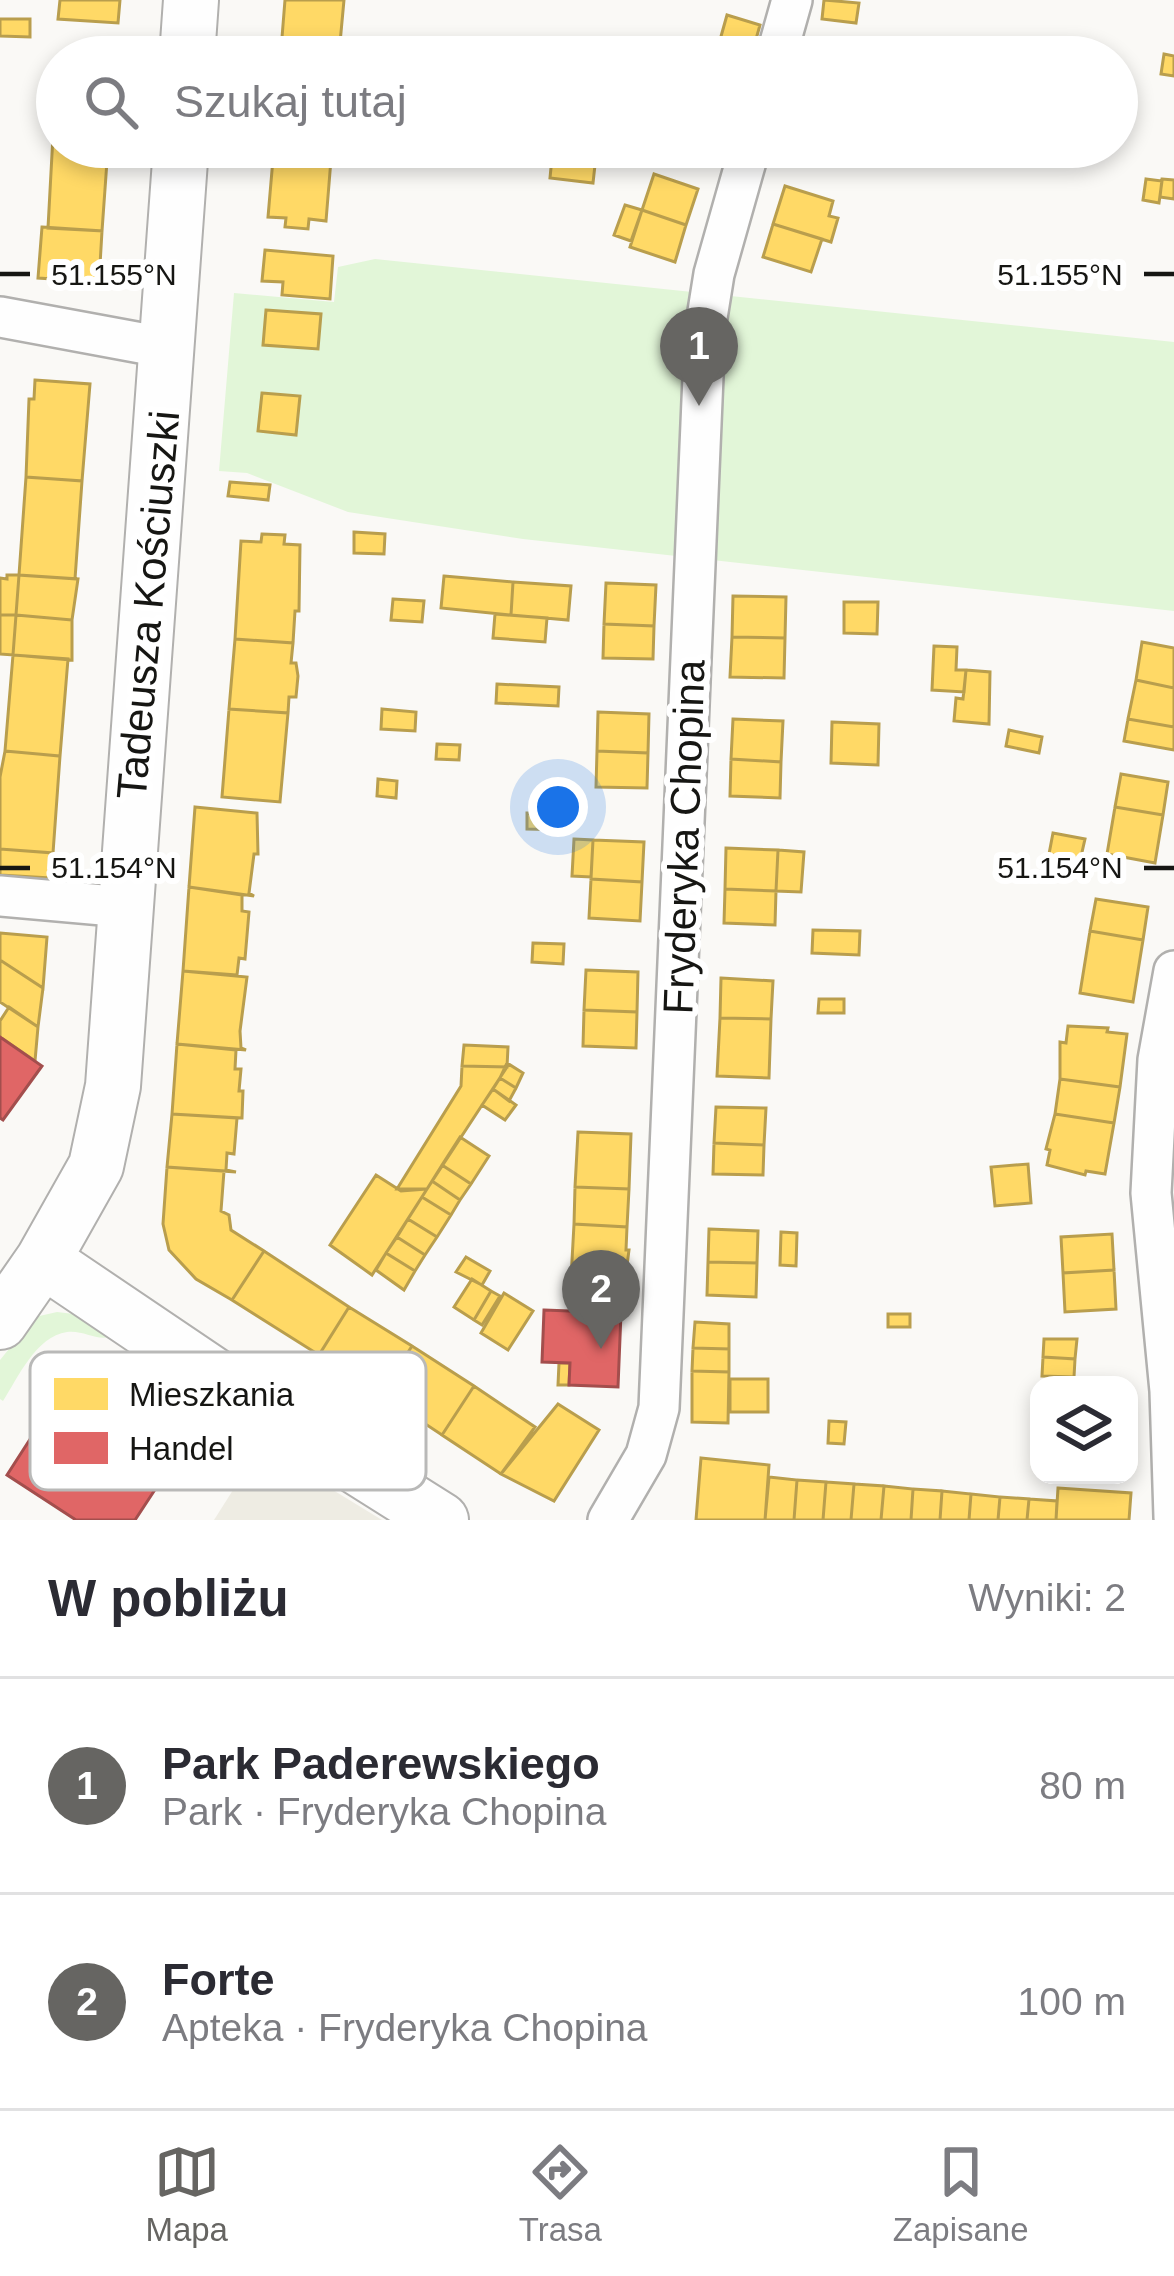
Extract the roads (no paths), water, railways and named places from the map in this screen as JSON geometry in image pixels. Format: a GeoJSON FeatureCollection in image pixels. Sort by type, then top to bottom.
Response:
{"type":"FeatureCollection","features":[{"type":"Feature","properties":{"kind":"street"},"geometry":{"type":"LineString","coordinates":[[189,36],[191,0]]}},
{"type":"Feature","properties":{"kind":"street"},"geometry":{"type":"LineString","coordinates":[[782,36],[792,0]]}},
{"type":"Feature","properties":{"kind":"street","name":"Tadeusza Kościuszki"},"geometry":{"type":"LineString","coordinates":[[0,1322],[43,1260],[96,1166],[117,1059],[180,168]]}},
{"type":"Feature","properties":{"kind":"street","name":"Fryderyka Chopina"},"geometry":{"type":"LineString","coordinates":[[608,1520],[646,1455],[659,1408],[705,330],[714,274],[744,168]]}},
{"type":"Feature","properties":{"kind":"street"},"geometry":{"type":"LineString","coordinates":[[0,317],[168,348]]}},
{"type":"Feature","properties":{"kind":"street"},"geometry":{"type":"LineString","coordinates":[[0,896],[125,907]]}},
{"type":"Feature","properties":{"kind":"street"},"geometry":{"type":"LineString","coordinates":[[1174,971],[1158,1060],[1151,1193],[1170,1391],[1174,1517]]}},
{"type":"Feature","properties":{"kind":"street"},"geometry":{"type":"LineString","coordinates":[[43,1260],[179,1352]]}},
{"type":"Feature","properties":{"kind":"street"},"geometry":{"type":"LineString","coordinates":[[393,1490],[441,1520]]}},
{"type":"Feature","properties":{"kind":"place","name":"Park Paderewskiego"},"geometry":{"type":"Point","coordinates":[699,406]}},
{"type":"Feature","properties":{"kind":"place","name":"Forte"},"geometry":{"type":"Point","coordinates":[601,1349]}}]}
